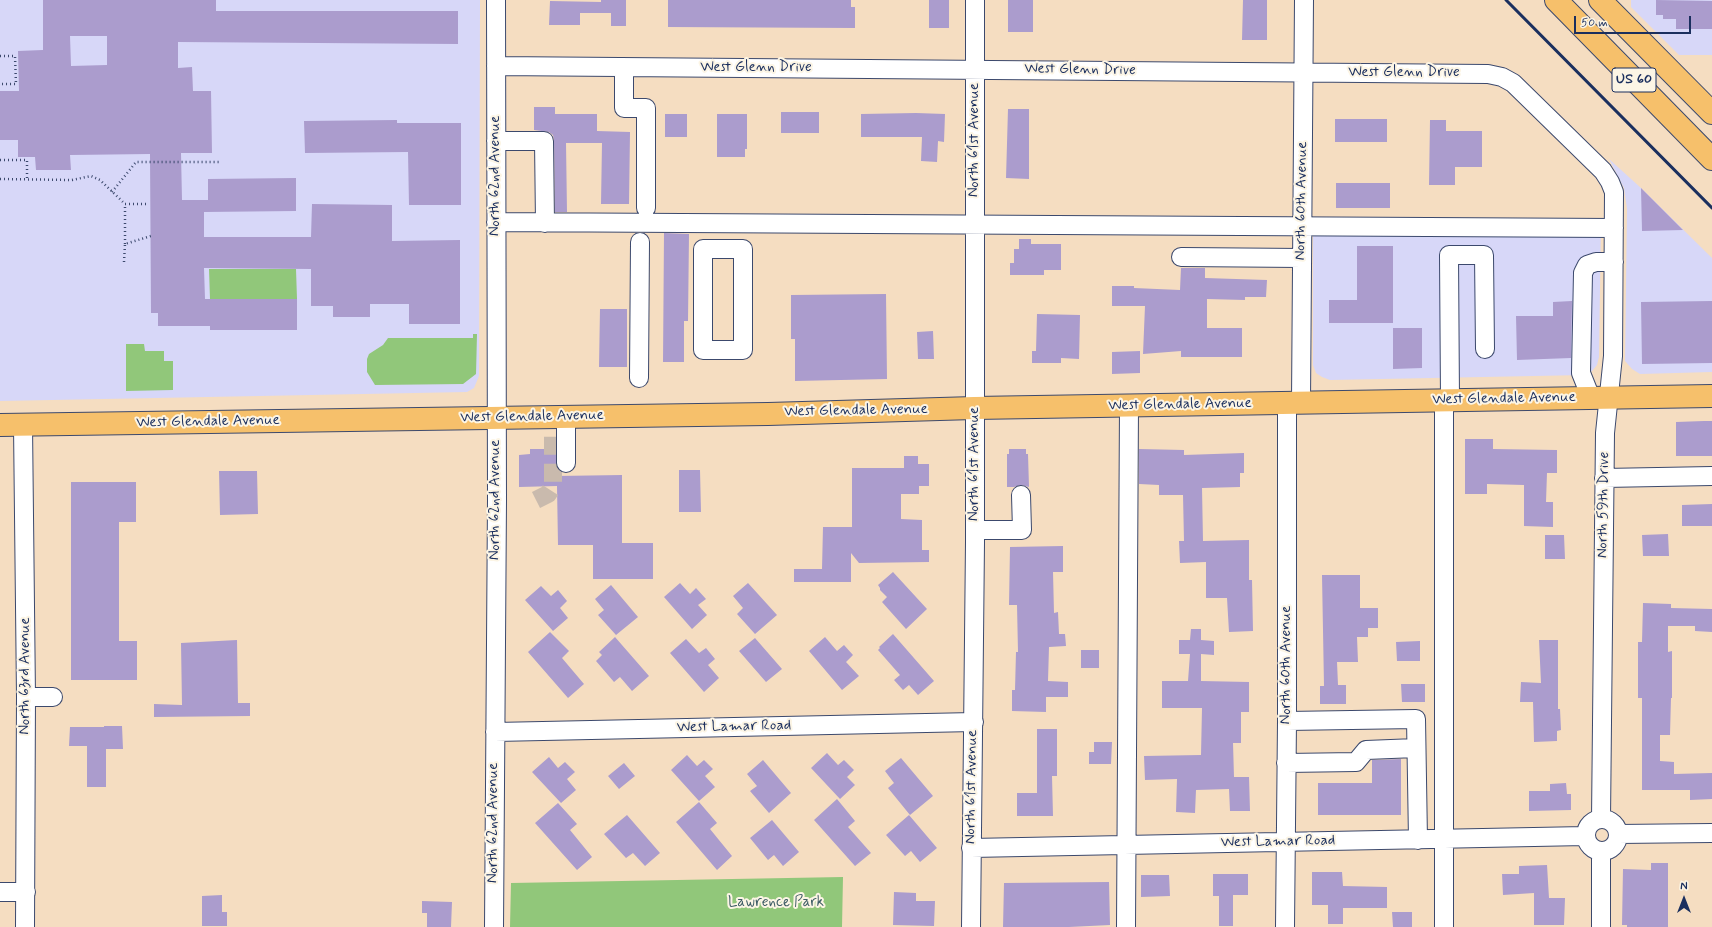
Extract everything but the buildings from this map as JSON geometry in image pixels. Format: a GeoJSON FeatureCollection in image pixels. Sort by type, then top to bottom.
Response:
{"type":"FeatureCollection","features":[{"type":"Feature","properties":{"kind":"main road","name":"US 60"},"geometry":{"type":"LineString","coordinates":[[1556,0],[1712,159]]}},
{"type":"Feature","properties":{"kind":"main road","name":"US 60"},"geometry":{"type":"LineString","coordinates":[[1600,0],[1712,113]]}},
{"type":"Feature","properties":{"kind":"main road","name":"West Glendale Avenue"},"geometry":{"type":"LineString","coordinates":[[0,426],[496,417],[768,414],[974,408],[1712,396]]}},
{"type":"Feature","properties":{"kind":"street","name":"North 62nd Avenue"},"geometry":{"type":"LineString","coordinates":[[494,927],[496,0]]}},
{"type":"Feature","properties":{"kind":"street","name":"North 61st Avenue"},"geometry":{"type":"LineString","coordinates":[[971,927],[975,530],[975,0]]}},
{"type":"Feature","properties":{"kind":"street","name":"North 60th Avenue"},"geometry":{"type":"LineString","coordinates":[[1285,927],[1286,763],[1294,402],[1302,258],[1304,0]]}},
{"type":"Feature","properties":{"kind":"street","name":"West Glenn Drive"},"geometry":{"type":"LineString","coordinates":[[496,66],[1488,74],[1502,77],[1513,83],[1603,171],[1614,192]]}},
{"type":"Feature","properties":{"kind":"street"},"geometry":{"type":"LineString","coordinates":[[624,67],[624,108],[646,108],[646,208]]}},
{"type":"Feature","properties":{"kind":"street"},"geometry":{"type":"LineString","coordinates":[[496,141],[544,141],[545,223]]}},
{"type":"Feature","properties":{"kind":"street","name":"North 59th Drive"},"geometry":{"type":"LineString","coordinates":[[1601,818],[1605,424],[1600,398],[1613,356],[1614,192]]}},
{"type":"Feature","properties":{"kind":"street"},"geometry":{"type":"LineString","coordinates":[[496,222],[1614,228]]}},
{"type":"Feature","properties":{"kind":"street"},"geometry":{"type":"LineString","coordinates":[[639,378],[640,242]]}},
{"type":"Feature","properties":{"kind":"street"},"geometry":{"type":"LineString","coordinates":[[703,249],[744,249],[743,350],[703,350],[703,249]]}},
{"type":"Feature","properties":{"kind":"street"},"geometry":{"type":"LineString","coordinates":[[1444,927],[1449,255],[1484,255],[1485,349]]}},
{"type":"Feature","properties":{"kind":"street"},"geometry":{"type":"LineString","coordinates":[[1181,257],[1302,258]]}},
{"type":"Feature","properties":{"kind":"street"},"geometry":{"type":"LineString","coordinates":[[1600,398],[1581,373],[1582,273],[1587,265],[1596,262],[1614,262]]}},
{"type":"Feature","properties":{"kind":"street"},"geometry":{"type":"LineString","coordinates":[[1126,927],[1129,406]]}},
{"type":"Feature","properties":{"kind":"street"},"geometry":{"type":"LineString","coordinates":[[566,416],[566,463]]}},
{"type":"Feature","properties":{"kind":"street","name":"North 63rd Avenue"},"geometry":{"type":"LineString","coordinates":[[23,425],[26,697],[26,927]]}},
{"type":"Feature","properties":{"kind":"street"},"geometry":{"type":"LineString","coordinates":[[1604,478],[1712,476]]}},
{"type":"Feature","properties":{"kind":"street"},"geometry":{"type":"LineString","coordinates":[[975,530],[1022,530],[1021,496]]}},
{"type":"Feature","properties":{"kind":"street"},"geometry":{"type":"LineString","coordinates":[[26,697],[53,697]]}},
{"type":"Feature","properties":{"kind":"street"},"geometry":{"type":"LineString","coordinates":[[1287,721],[1416,719],[1418,840]]}},
{"type":"Feature","properties":{"kind":"street","name":"West Lamar Road"},"geometry":{"type":"LineString","coordinates":[[495,732],[974,722]]}},
{"type":"Feature","properties":{"kind":"street"},"geometry":{"type":"LineString","coordinates":[[1286,763],[1356,762],[1366,750],[1416,748]]}},
{"type":"Feature","properties":{"kind":"street"},"geometry":{"type":"LineString","coordinates":[[1601,818],[1611,821],[1617,829],[1618,834],[1615,844],[1606,850],[1601,851],[1596,850],[1589,845],[1585,836],[1587,827],[1593,821],[1601,818]]}},
{"type":"Feature","properties":{"kind":"street"},"geometry":{"type":"LineString","coordinates":[[1618,834],[1712,833]]}},
{"type":"Feature","properties":{"kind":"street","name":"West Lamar Road"},"geometry":{"type":"LineString","coordinates":[[971,848],[1444,840],[1585,836]]}},
{"type":"Feature","properties":{"kind":"street"},"geometry":{"type":"LineString","coordinates":[[1600,927],[1601,851]]}},
{"type":"Feature","properties":{"kind":"street"},"geometry":{"type":"LineString","coordinates":[[0,892],[26,892]]}},
{"type":"Feature","properties":{"kind":"path"},"geometry":{"type":"LineString","coordinates":[[0,56],[15,56],[16,77],[16,84],[0,84]]}},
{"type":"Feature","properties":{"kind":"path"},"geometry":{"type":"LineString","coordinates":[[0,160],[27,160],[27,180]]}},
{"type":"Feature","properties":{"kind":"path"},"geometry":{"type":"LineString","coordinates":[[112,192],[136,162],[220,162]]}},
{"type":"Feature","properties":{"kind":"path"},"geometry":{"type":"LineString","coordinates":[[0,179],[72,180],[92,176],[100,180],[125,204],[148,204]]}},
{"type":"Feature","properties":{"kind":"path"},"geometry":{"type":"LineString","coordinates":[[124,262],[125,204]]}},
{"type":"Feature","properties":{"kind":"path"},"geometry":{"type":"LineString","coordinates":[[125,244],[151,236]]}},
{"type":"Feature","properties":{"kind":"shaded area"},"geometry":{"type":"Polygon","coordinates":[[[0,0],[480,0],[479,376],[474,388],[467,392],[0,401],[0,0]]]}},
{"type":"Feature","properties":{"kind":"shaded area"},"geometry":{"type":"Polygon","coordinates":[[[1631,0],[1712,0],[1712,55],[1679,55],[1631,7],[1631,0]]]}},
{"type":"Feature","properties":{"kind":"shaded area"},"geometry":{"type":"Polygon","coordinates":[[[1609,159],[1641,188],[1712,258],[1712,372],[1640,374],[1632,369],[1625,361],[1627,209],[1624,188],[1609,159]]]}},
{"type":"Feature","properties":{"kind":"shaded area"},"geometry":{"type":"Polygon","coordinates":[[[1313,221],[1601,222],[1599,357],[1597,365],[1592,371],[1585,375],[1330,380],[1322,377],[1316,373],[1313,365],[1313,221]]]}},
{"type":"Feature","properties":{"kind":"green space"},"geometry":{"type":"Polygon","coordinates":[[[209,269],[296,269],[297,299],[210,299],[209,269]]]}},
{"type":"Feature","properties":{"kind":"green space"},"geometry":{"type":"Polygon","coordinates":[[[473,334],[477,334],[476,374],[463,384],[375,385],[367,372],[367,359],[369,354],[383,345],[388,338],[473,338],[473,334]]]}},
{"type":"Feature","properties":{"kind":"green space"},"geometry":{"type":"Polygon","coordinates":[[[126,344],[144,344],[145,351],[164,351],[164,361],[173,361],[173,390],[126,391],[126,344]]]}},
{"type":"Feature","properties":{"kind":"green space","name":"Lawrence Park"},"geometry":{"type":"Polygon","coordinates":[[[843,877],[842,927],[510,927],[511,883],[843,877]]]}},
{"type":"Feature","properties":{"kind":"tunnel"},"geometry":{"type":"LineString","coordinates":[[536,500],[548,494],[553,486],[553,417]]}},
{"type":"Feature","properties":{"kind":"railway"},"geometry":{"type":"LineString","coordinates":[[1506,0],[1712,208]]}}]}
